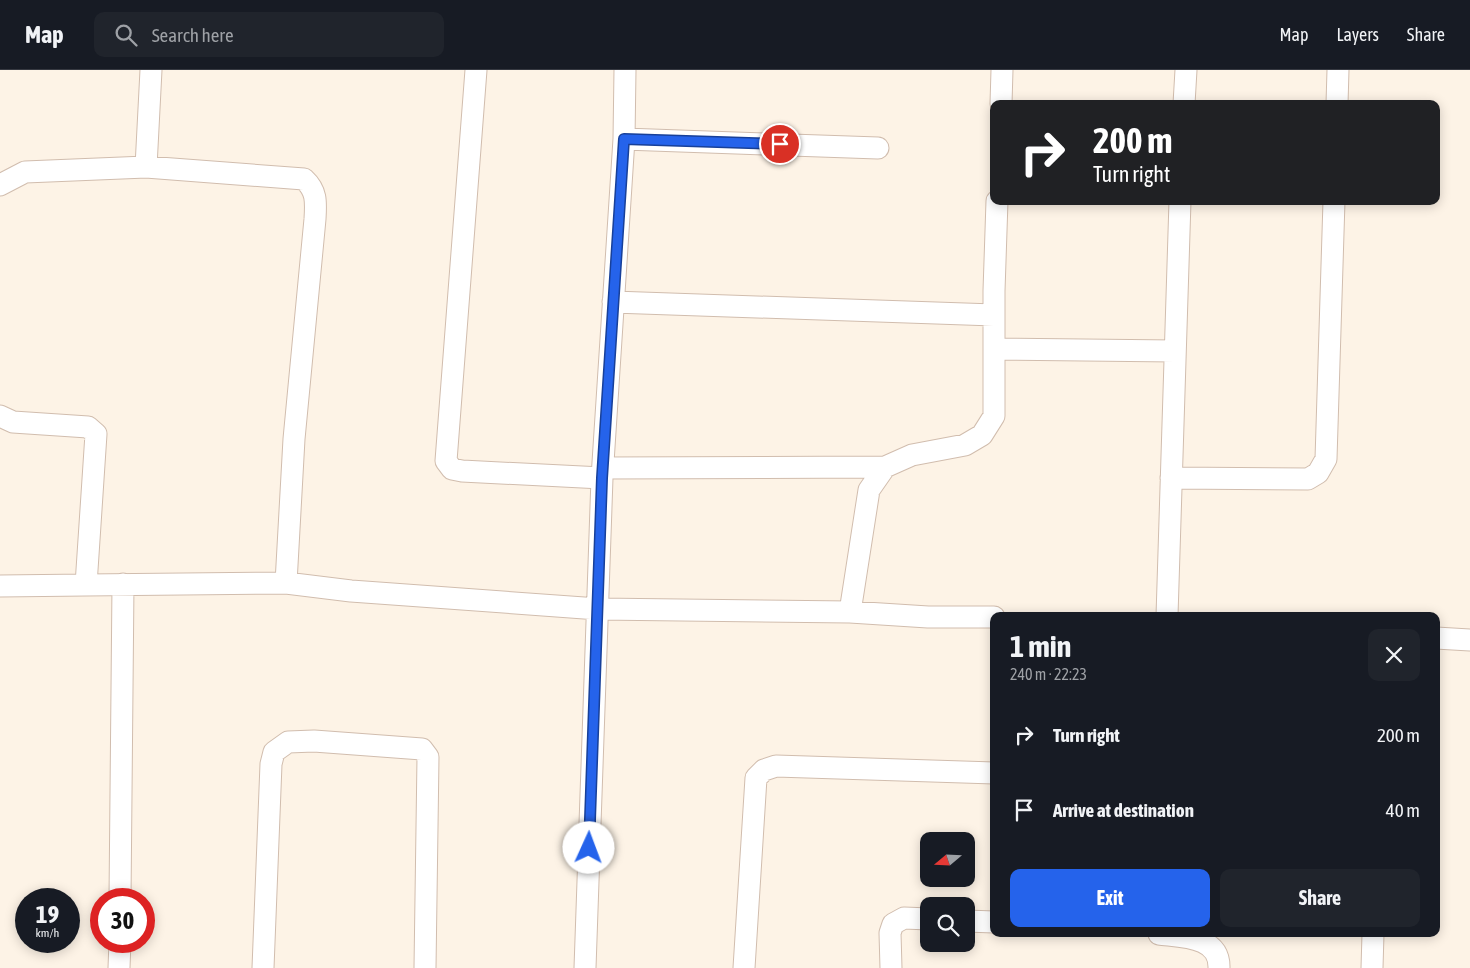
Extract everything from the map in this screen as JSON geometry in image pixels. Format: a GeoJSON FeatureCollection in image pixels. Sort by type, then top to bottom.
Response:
{"type":"FeatureCollection","features":[{"type":"Feature","properties":{"kind":"street"},"geometry":{"type":"LineString","coordinates":[[146,167],[151,70]]}},
{"type":"Feature","properties":{"kind":"street"},"geometry":{"type":"LineString","coordinates":[[476,70],[446,461],[452,469],[462,471],[602,473],[885,467],[912,455],[965,446],[982,435],[994,416],[997,205]]}},
{"type":"Feature","properties":{"kind":"street"},"geometry":{"type":"LineString","coordinates":[[585,968],[602,473],[624,139],[625,70]]}},
{"type":"Feature","properties":{"kind":"street"},"geometry":{"type":"LineString","coordinates":[[1001,100],[1002,70]]}},
{"type":"Feature","properties":{"kind":"street"},"geometry":{"type":"LineString","coordinates":[[1184,100],[1186,70]]}},
{"type":"Feature","properties":{"kind":"street"},"geometry":{"type":"LineString","coordinates":[[1337,100],[1338,70]]}},
{"type":"Feature","properties":{"kind":"street"},"geometry":{"type":"LineString","coordinates":[[624,139],[878,148]]}},
{"type":"Feature","properties":{"kind":"street"},"geometry":{"type":"LineString","coordinates":[[0,184],[25,172],[146,167],[304,179],[312,187],[316,198],[294,439],[286,583]]}},
{"type":"Feature","properties":{"kind":"street"},"geometry":{"type":"LineString","coordinates":[[1167,612],[1180,205]]}},
{"type":"Feature","properties":{"kind":"street"},"geometry":{"type":"LineString","coordinates":[[1171,478],[1308,479],[1318,473],[1326,459],[1334,205]]}},
{"type":"Feature","properties":{"kind":"street"},"geometry":{"type":"LineString","coordinates":[[613,302],[994,315]]}},
{"type":"Feature","properties":{"kind":"street"},"geometry":{"type":"LineString","coordinates":[[994,349],[1175,351]]}},
{"type":"Feature","properties":{"kind":"street"},"geometry":{"type":"LineString","coordinates":[[0,416],[13,422],[88,427],[96,434],[86,584]]}},
{"type":"Feature","properties":{"kind":"street"},"geometry":{"type":"LineString","coordinates":[[850,612],[869,490],[885,467]]}},
{"type":"Feature","properties":{"kind":"street"},"geometry":{"type":"LineString","coordinates":[[0,586],[286,583],[351,591],[598,609],[850,612],[928,617],[990,617]]}},
{"type":"Feature","properties":{"kind":"street"},"geometry":{"type":"LineString","coordinates":[[120,888],[123,584]]}},
{"type":"Feature","properties":{"kind":"street"},"geometry":{"type":"LineString","coordinates":[[1440,638],[1470,640]]}},
{"type":"Feature","properties":{"kind":"street"},"geometry":{"type":"LineString","coordinates":[[263,968],[271,764],[274,752],[288,742],[314,741],[422,749],[428,757],[425,968]]}},
{"type":"Feature","properties":{"kind":"street"},"geometry":{"type":"LineString","coordinates":[[744,968],[756,778],[764,770],[776,766],[990,772]]}},
{"type":"Feature","properties":{"kind":"street"},"geometry":{"type":"LineString","coordinates":[[891,968],[890,932],[893,924],[904,918],[920,919]]}},
{"type":"Feature","properties":{"kind":"street"},"geometry":{"type":"LineString","coordinates":[[975,921],[990,922]]}},
{"type":"Feature","properties":{"kind":"street"},"geometry":{"type":"LineString","coordinates":[[1180,937],[1200,940],[1212,948],[1219,958],[1219,968]]}},
{"type":"Feature","properties":{"kind":"street"},"geometry":{"type":"LineString","coordinates":[[1372,968],[1373,937]]}},
{"type":"Feature","properties":{"kind":"street"},"geometry":{"type":"LineString","coordinates":[[119,968],[120,953]]}},
{"type":"Feature","properties":{"kind":"route"},"geometry":{"type":"LineString","coordinates":[[589,848],[602,478],[624,139],[780,144]]}}]}
